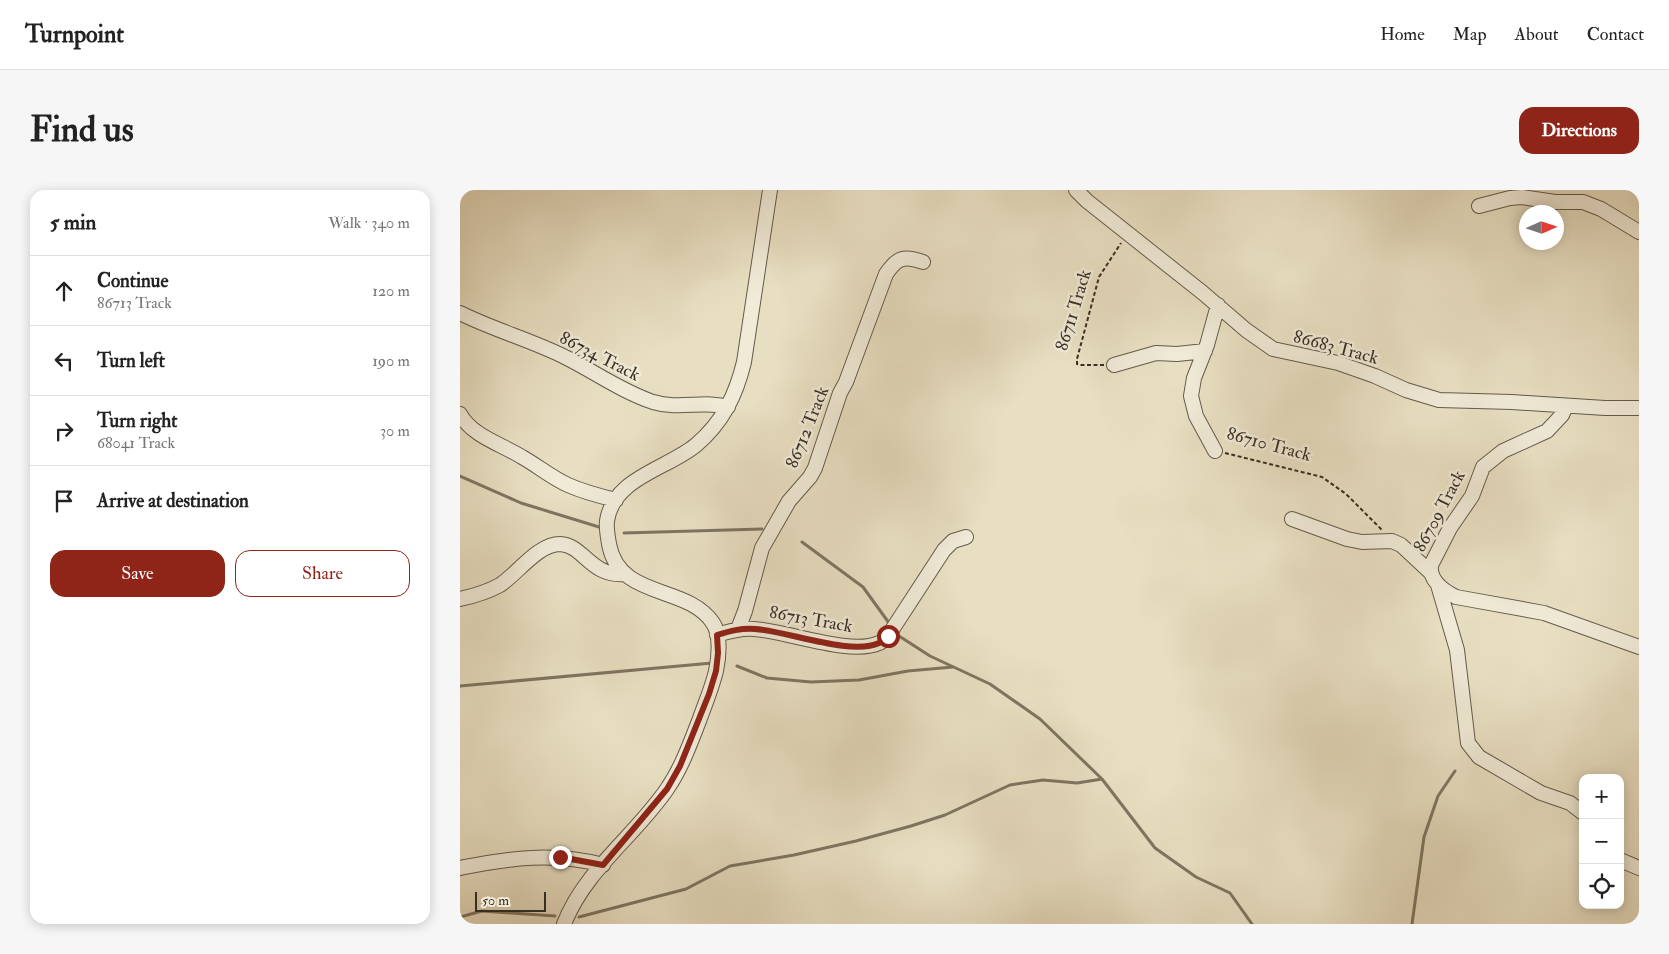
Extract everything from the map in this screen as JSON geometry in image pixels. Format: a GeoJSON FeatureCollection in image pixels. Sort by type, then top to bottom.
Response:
{"type":"FeatureCollection","features":[{"type":"Feature","properties":{"kind":"street"},"geometry":{"type":"LineString","coordinates":[[564,924],[571,906],[581,891],[667,789],[680,766],[706,702],[716,671],[717,635],[713,624],[704,612],[691,604],[641,585],[625,574],[610,552],[607,522],[612,507],[620,494],[631,484],[681,456],[696,445],[720,420],[728,408],[738,385],[744,362],[770,190]]}},
{"type":"Feature","properties":{"kind":"street","name":"86683 Track"},"geometry":{"type":"LineString","coordinates":[[1076,190],[1246,330],[1273,349],[1338,363],[1423,396],[1439,400],[1639,408]]}},
{"type":"Feature","properties":{"kind":"street"},"geometry":{"type":"LineString","coordinates":[[1479,206],[1522,197],[1555,202],[1583,202],[1601,209],[1639,232]]}},
{"type":"Feature","properties":{"kind":"street","name":"86712 Track"},"geometry":{"type":"LineString","coordinates":[[738,629],[745,611],[762,548],[789,500],[810,477],[815,468],[840,393],[846,382],[886,274],[898,260],[905,258],[922,262]]}},
{"type":"Feature","properties":{"kind":"street","name":"86710 Track"},"geometry":{"type":"LineString","coordinates":[[1215,451],[1196,416],[1191,396],[1194,378],[1205,351],[1218,305]]}},
{"type":"Feature","properties":{"kind":"street","name":"86734 Track"},"geometry":{"type":"LineString","coordinates":[[460,313],[564,356],[624,391],[655,402],[684,406],[716,405],[728,408]]}},
{"type":"Feature","properties":{"kind":"street"},"geometry":{"type":"LineString","coordinates":[[1114,365],[1156,353],[1177,354],[1205,351]]}},
{"type":"Feature","properties":{"kind":"street","name":"86709 Track"},"geometry":{"type":"LineString","coordinates":[[1566,406],[1556,422],[1547,431],[1503,451],[1483,468],[1472,496],[1450,528],[1431,565],[1430,572],[1438,585],[1456,597],[1544,613],[1639,647]]}},
{"type":"Feature","properties":{"kind":"street"},"geometry":{"type":"LineString","coordinates":[[460,414],[465,423],[481,434],[524,457],[566,484],[588,493],[616,500]]}},
{"type":"Feature","properties":{"kind":"street"},"geometry":{"type":"LineString","coordinates":[[1292,519],[1347,539],[1362,542],[1392,541],[1401,545],[1430,572]]}},
{"type":"Feature","properties":{"kind":"street","name":"86713 Track"},"geometry":{"type":"LineString","coordinates":[[717,635],[738,629],[768,630],[836,644],[858,646],[880,643],[888,636],[944,550],[953,541],[966,537]]}},
{"type":"Feature","properties":{"kind":"street"},"geometry":{"type":"LineString","coordinates":[[460,599],[490,590],[510,577],[538,552],[558,544],[566,545],[606,573],[615,575],[625,574]]}},
{"type":"Feature","properties":{"kind":"street"},"geometry":{"type":"LineString","coordinates":[[1438,585],[1457,650],[1468,744],[1478,757],[1525,785],[1553,798],[1570,803],[1579,809]]}},
{"type":"Feature","properties":{"kind":"street"},"geometry":{"type":"LineString","coordinates":[[460,868],[501,861],[548,857],[574,858],[603,865]]}},
{"type":"Feature","properties":{"kind":"street"},"geometry":{"type":"LineString","coordinates":[[1624,862],[1639,868]]}},
{"type":"Feature","properties":{"kind":"path","name":"86711 Track"},"geometry":{"type":"LineString","coordinates":[[1114,365],[1081,365],[1077,364],[1077,359],[1099,276],[1128,234]]}},
{"type":"Feature","properties":{"kind":"path","name":"86710 Track"},"geometry":{"type":"LineString","coordinates":[[1215,451],[1322,477],[1346,494],[1392,541]]}},
{"type":"Feature","properties":{"kind":"waterway"},"geometry":{"type":"LineString","coordinates":[[460,476],[521,503],[599,527]]}},
{"type":"Feature","properties":{"kind":"waterway"},"geometry":{"type":"LineString","coordinates":[[624,533],[762,529]]}},
{"type":"Feature","properties":{"kind":"waterway"},"geometry":{"type":"LineString","coordinates":[[802,542],[863,587],[889,623]]}},
{"type":"Feature","properties":{"kind":"waterway"},"geometry":{"type":"LineString","coordinates":[[899,636],[930,656],[990,684],[1040,719],[1102,779],[1155,848],[1196,877],[1230,893],[1252,924]]}},
{"type":"Feature","properties":{"kind":"waterway"},"geometry":{"type":"LineString","coordinates":[[460,686],[712,663]]}},
{"type":"Feature","properties":{"kind":"waterway"},"geometry":{"type":"LineString","coordinates":[[737,666],[767,678],[811,682],[859,680],[908,671],[953,667]]}},
{"type":"Feature","properties":{"kind":"waterway"},"geometry":{"type":"LineString","coordinates":[[1412,924],[1424,837],[1438,796],[1455,771]]}},
{"type":"Feature","properties":{"kind":"waterway"},"geometry":{"type":"LineString","coordinates":[[579,917],[686,889],[730,866],[794,855],[911,826],[945,815],[1010,785],[1043,780],[1077,783],[1102,779]]}},
{"type":"Feature","properties":{"kind":"waterway"},"geometry":{"type":"LineString","coordinates":[[460,917],[482,911],[555,916]]}},
{"type":"Feature","properties":{"kind":"route"},"geometry":{"type":"LineString","coordinates":[[560,857],[574,858],[603,865],[667,789],[680,766],[709,694],[716,671],[717,635],[738,629],[768,630],[806,639],[858,646],[871,646],[880,643],[888,636]]}}]}
